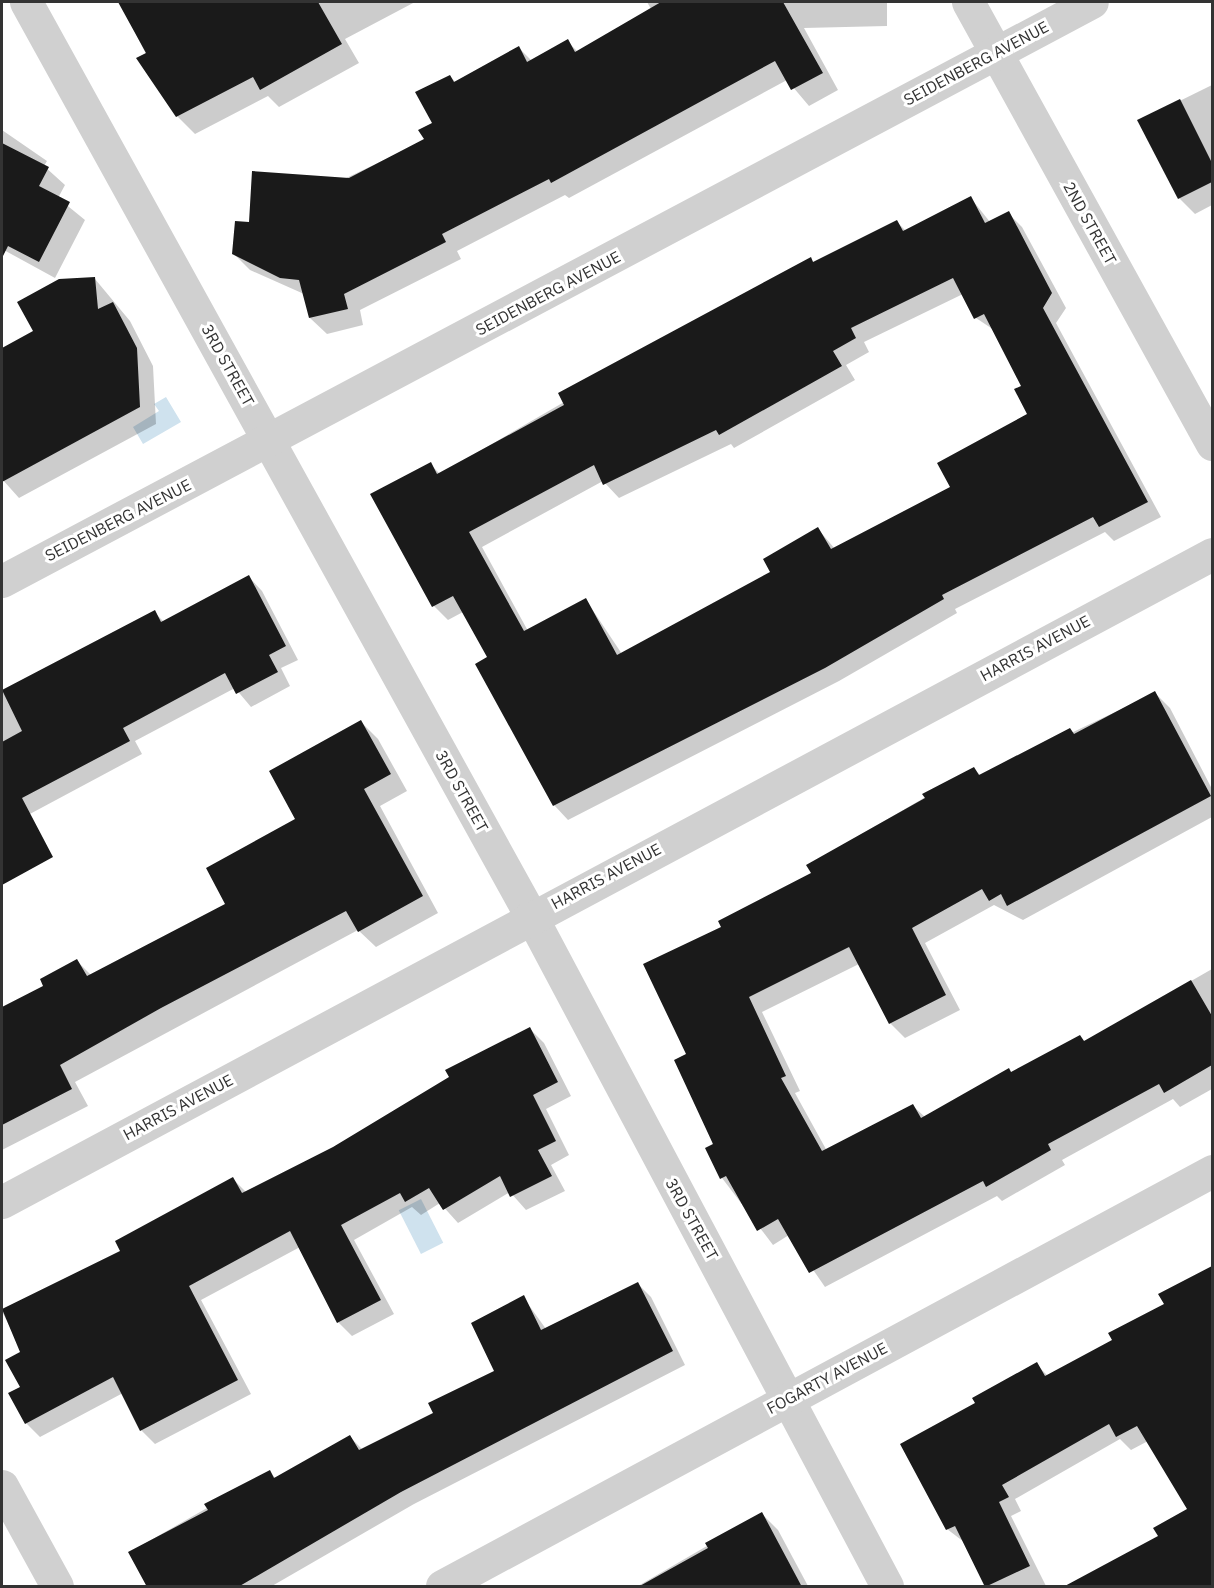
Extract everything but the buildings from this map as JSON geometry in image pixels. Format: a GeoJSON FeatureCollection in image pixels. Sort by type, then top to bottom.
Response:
{"type":"FeatureCollection","features":[{"type":"Feature","properties":{"kind":"street","name":"3RD STREET"},"geometry":{"type":"LineString","coordinates":[[26,2],[531,916],[790,1398],[887,1587]]}},
{"type":"Feature","properties":{"kind":"street","name":"2ND STREET"},"geometry":{"type":"LineString","coordinates":[[968,2],[1212,444]]}},
{"type":"Feature","properties":{"kind":"street","name":"SEIDENBERG AVENUE"},"geometry":{"type":"LineString","coordinates":[[2,581],[271,442],[1092,2]]}},
{"type":"Feature","properties":{"kind":"street","name":"HARRIS AVENUE"},"geometry":{"type":"LineString","coordinates":[[2,1202],[531,916],[1212,554]]}},
{"type":"Feature","properties":{"kind":"street","name":"FOGARTY AVENUE"},"geometry":{"type":"LineString","coordinates":[[442,1587],[1212,1171]]}},
{"type":"Feature","properties":{"kind":"street"},"geometry":{"type":"LineString","coordinates":[[2,1486],[57,1587]]}},
{"type":"Feature","properties":{"kind":"water"},"geometry":{"type":"Polygon","coordinates":[[[166,397],[181,422],[143,444],[133,427],[159,411],[154,404],[166,397]]]}},
{"type":"Feature","properties":{"kind":"water"},"geometry":{"type":"Polygon","coordinates":[[[421,1199],[443,1243],[421,1254],[399,1210],[421,1199]]]}}]}
